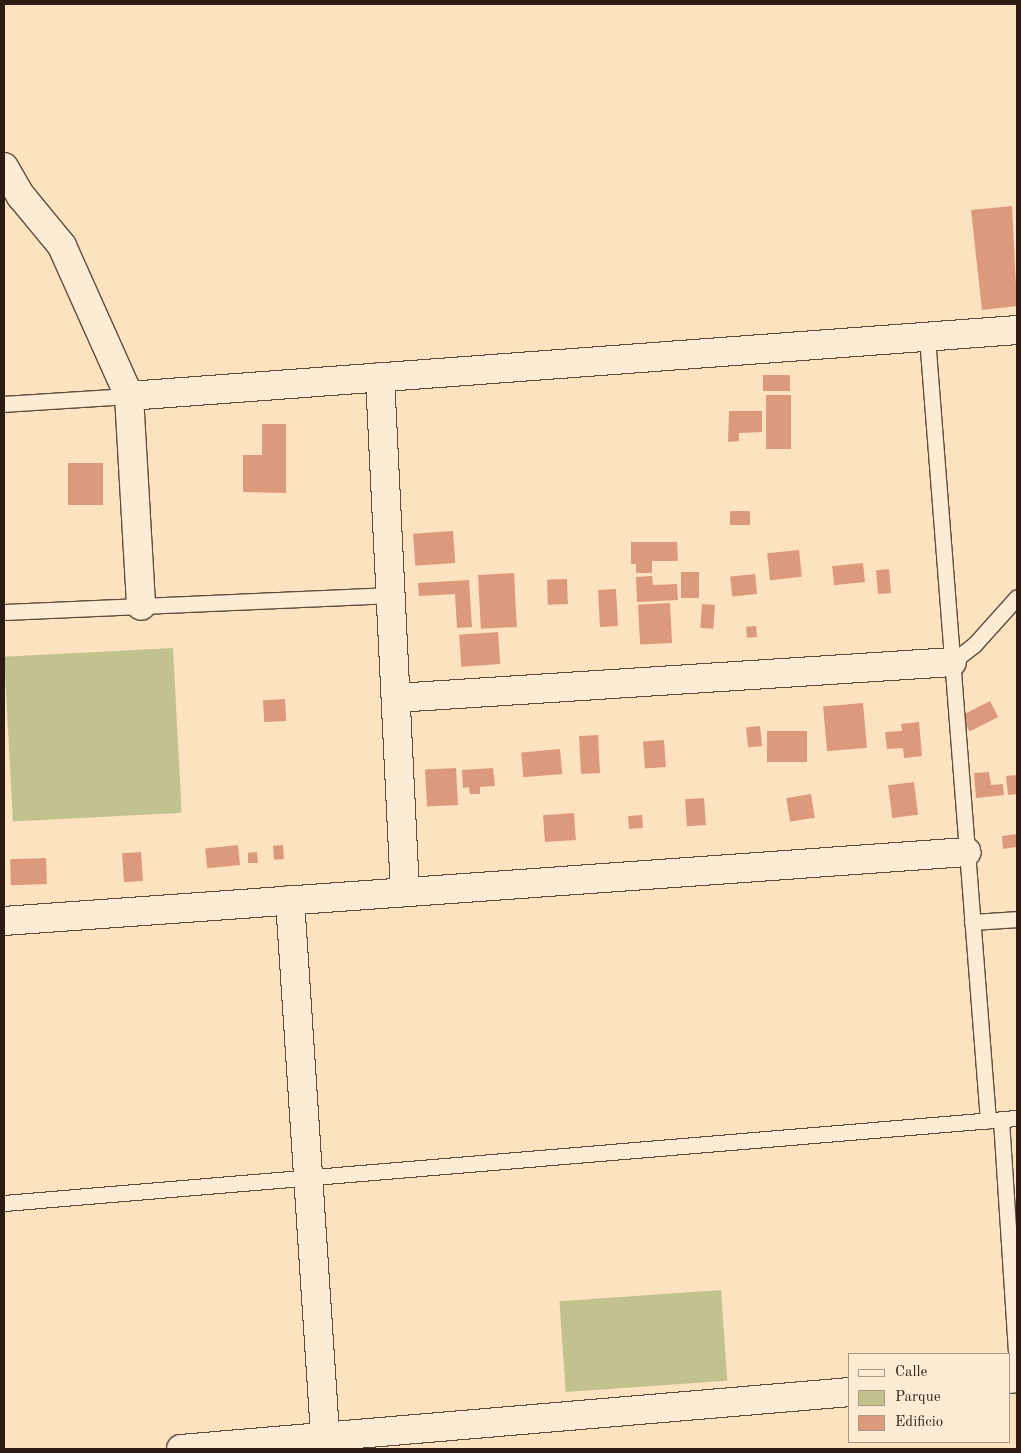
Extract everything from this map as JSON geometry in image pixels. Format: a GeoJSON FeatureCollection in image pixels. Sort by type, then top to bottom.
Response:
{"type":"FeatureCollection","features":[{"type":"Feature","properties":{"kind":"street"},"geometry":{"type":"LineString","coordinates":[[4,166],[21,196],[62,246],[129,396],[141,606]]}},
{"type":"Feature","properties":{"kind":"street"},"geometry":{"type":"LineString","coordinates":[[129,396],[1017,330]]}},
{"type":"Feature","properties":{"kind":"street"},"geometry":{"type":"LineString","coordinates":[[380,377],[405,892]]}},
{"type":"Feature","properties":{"kind":"street"},"geometry":{"type":"LineString","coordinates":[[396,698],[952,662]]}},
{"type":"Feature","properties":{"kind":"street"},"geometry":{"type":"LineString","coordinates":[[4,921],[967,852]]}},
{"type":"Feature","properties":{"kind":"street"},"geometry":{"type":"LineString","coordinates":[[290,900],[326,1443]]}},
{"type":"Feature","properties":{"kind":"street"},"geometry":{"type":"LineString","coordinates":[[181,1449],[326,1443],[848,1392]]}},
{"type":"Feature","properties":{"kind":"lane"},"geometry":{"type":"LineString","coordinates":[[927,337],[972,922],[994,1120],[1017,1366]]}},
{"type":"Feature","properties":{"kind":"lane"},"geometry":{"type":"LineString","coordinates":[[4,404],[129,396]]}},
{"type":"Feature","properties":{"kind":"lane"},"geometry":{"type":"LineString","coordinates":[[4,612],[391,595]]}},
{"type":"Feature","properties":{"kind":"lane"},"geometry":{"type":"LineString","coordinates":[[952,662],[974,645],[1017,597]]}},
{"type":"Feature","properties":{"kind":"lane"},"geometry":{"type":"LineString","coordinates":[[972,922],[1017,919]]}},
{"type":"Feature","properties":{"kind":"lane"},"geometry":{"type":"LineString","coordinates":[[4,1203],[1017,1118]]}},
{"type":"Feature","properties":{"kind":"green space"},"geometry":{"type":"Polygon","coordinates":[[[173,648],[182,813],[13,822],[4,657],[173,648]]]}},
{"type":"Feature","properties":{"kind":"green space"},"geometry":{"type":"Polygon","coordinates":[[[721,1290],[727,1381],[566,1392],[559,1301],[721,1290]]]}},
{"type":"Feature","properties":{"kind":"building"},"geometry":{"type":"Polygon","coordinates":[[[1012,206],[1017,306],[982,310],[971,210],[1012,206]]]}},
{"type":"Feature","properties":{"kind":"building"},"geometry":{"type":"Polygon","coordinates":[[[763,375],[790,375],[790,391],[763,391],[763,375]]]}},
{"type":"Feature","properties":{"kind":"building"},"geometry":{"type":"Polygon","coordinates":[[[766,395],[791,395],[791,449],[766,449],[766,395]]]}},
{"type":"Feature","properties":{"kind":"building"},"geometry":{"type":"Polygon","coordinates":[[[729,411],[762,411],[762,432],[739,433],[739,441],[728,442],[729,411]]]}},
{"type":"Feature","properties":{"kind":"building"},"geometry":{"type":"Polygon","coordinates":[[[262,424],[286,424],[286,493],[243,492],[243,455],[262,455],[262,424]]]}},
{"type":"Feature","properties":{"kind":"building"},"geometry":{"type":"Polygon","coordinates":[[[68,463],[103,463],[103,505],[68,505],[68,463]]]}},
{"type":"Feature","properties":{"kind":"building"},"geometry":{"type":"Polygon","coordinates":[[[730,511],[750,511],[750,525],[730,525],[730,511]]]}},
{"type":"Feature","properties":{"kind":"building"},"geometry":{"type":"Polygon","coordinates":[[[453,531],[455,563],[415,566],[413,534],[453,531]]]}},
{"type":"Feature","properties":{"kind":"building"},"geometry":{"type":"Polygon","coordinates":[[[631,542],[677,542],[678,561],[652,561],[652,573],[636,573],[636,564],[631,564],[631,542]]]}},
{"type":"Feature","properties":{"kind":"building"},"geometry":{"type":"Polygon","coordinates":[[[799,550],[802,577],[770,580],[767,553],[799,550]]]}},
{"type":"Feature","properties":{"kind":"building"},"geometry":{"type":"Polygon","coordinates":[[[863,563],[865,582],[834,585],[832,566],[863,563]]]}},
{"type":"Feature","properties":{"kind":"building"},"geometry":{"type":"Polygon","coordinates":[[[889,569],[891,593],[878,594],[876,570],[889,569]]]}},
{"type":"Feature","properties":{"kind":"building"},"geometry":{"type":"Polygon","coordinates":[[[681,572],[699,572],[699,598],[681,598],[681,572]]]}},
{"type":"Feature","properties":{"kind":"building"},"geometry":{"type":"Polygon","coordinates":[[[514,573],[517,627],[481,629],[478,575],[514,573]]]}},
{"type":"Feature","properties":{"kind":"building"},"geometry":{"type":"Polygon","coordinates":[[[755,574],[757,594],[732,597],[730,577],[755,574]]]}},
{"type":"Feature","properties":{"kind":"building"},"geometry":{"type":"Polygon","coordinates":[[[652,576],[653,585],[677,584],[678,600],[637,602],[636,577],[652,576]]]}},
{"type":"Feature","properties":{"kind":"building"},"geometry":{"type":"Polygon","coordinates":[[[567,579],[568,604],[548,605],[547,580],[567,579]]]}},
{"type":"Feature","properties":{"kind":"building"},"geometry":{"type":"Polygon","coordinates":[[[469,580],[472,627],[457,628],[455,594],[419,596],[418,583],[469,580]]]}},
{"type":"Feature","properties":{"kind":"building"},"geometry":{"type":"Polygon","coordinates":[[[616,589],[618,626],[600,627],[598,590],[616,589]]]}},
{"type":"Feature","properties":{"kind":"building"},"geometry":{"type":"Polygon","coordinates":[[[670,603],[672,643],[640,645],[638,605],[670,603]]]}},
{"type":"Feature","properties":{"kind":"building"},"geometry":{"type":"Polygon","coordinates":[[[702,604],[715,605],[713,629],[700,628],[702,604]]]}},
{"type":"Feature","properties":{"kind":"building"},"geometry":{"type":"Polygon","coordinates":[[[756,626],[757,637],[747,638],[746,627],[756,626]]]}},
{"type":"Feature","properties":{"kind":"building"},"geometry":{"type":"Polygon","coordinates":[[[498,632],[500,664],[461,667],[459,635],[498,632]]]}},
{"type":"Feature","properties":{"kind":"building"},"geometry":{"type":"Polygon","coordinates":[[[285,699],[286,721],[264,722],[263,700],[285,699]]]}},
{"type":"Feature","properties":{"kind":"building"},"geometry":{"type":"Polygon","coordinates":[[[990,701],[998,717],[970,732],[961,716],[990,701]]]}},
{"type":"Feature","properties":{"kind":"building"},"geometry":{"type":"Polygon","coordinates":[[[863,703],[867,748],[827,751],[823,706],[863,703]]]}},
{"type":"Feature","properties":{"kind":"building"},"geometry":{"type":"Polygon","coordinates":[[[919,722],[922,756],[904,758],[903,748],[887,749],[885,732],[902,731],[901,724],[919,722]]]}},
{"type":"Feature","properties":{"kind":"building"},"geometry":{"type":"Polygon","coordinates":[[[760,726],[762,746],[748,747],[746,727],[760,726]]]}},
{"type":"Feature","properties":{"kind":"building"},"geometry":{"type":"Polygon","coordinates":[[[767,731],[807,731],[807,762],[767,762],[767,731]]]}},
{"type":"Feature","properties":{"kind":"building"},"geometry":{"type":"Polygon","coordinates":[[[598,735],[600,773],[581,774],[579,736],[598,735]]]}},
{"type":"Feature","properties":{"kind":"building"},"geometry":{"type":"Polygon","coordinates":[[[664,740],[666,767],[645,768],[643,741],[664,740]]]}},
{"type":"Feature","properties":{"kind":"building"},"geometry":{"type":"Polygon","coordinates":[[[560,749],[562,774],[523,777],[521,752],[560,749]]]}},
{"type":"Feature","properties":{"kind":"building"},"geometry":{"type":"Polygon","coordinates":[[[456,768],[458,805],[427,807],[425,770],[456,768]]]}},
{"type":"Feature","properties":{"kind":"building"},"geometry":{"type":"Polygon","coordinates":[[[493,768],[495,786],[480,787],[480,794],[470,794],[469,787],[463,788],[462,770],[493,768]]]}},
{"type":"Feature","properties":{"kind":"building"},"geometry":{"type":"Polygon","coordinates":[[[989,772],[991,785],[1003,784],[1004,795],[976,798],[974,773],[989,772]]]}},
{"type":"Feature","properties":{"kind":"building"},"geometry":{"type":"Polygon","coordinates":[[[1017,775],[1017,794],[1008,795],[1006,776],[1017,775]]]}},
{"type":"Feature","properties":{"kind":"building"},"geometry":{"type":"Polygon","coordinates":[[[914,782],[918,815],[892,818],[888,785],[914,782]]]}},
{"type":"Feature","properties":{"kind":"building"},"geometry":{"type":"Polygon","coordinates":[[[811,794],[815,818],[790,822],[786,798],[811,794]]]}},
{"type":"Feature","properties":{"kind":"building"},"geometry":{"type":"Polygon","coordinates":[[[704,798],[706,825],[687,826],[685,799],[704,798]]]}},
{"type":"Feature","properties":{"kind":"building"},"geometry":{"type":"Polygon","coordinates":[[[574,813],[576,840],[545,842],[543,815],[574,813]]]}},
{"type":"Feature","properties":{"kind":"building"},"geometry":{"type":"Polygon","coordinates":[[[642,815],[643,828],[629,829],[628,816],[642,815]]]}},
{"type":"Feature","properties":{"kind":"building"},"geometry":{"type":"Polygon","coordinates":[[[1017,834],[1017,847],[1003,849],[1002,836],[1017,834]]]}},
{"type":"Feature","properties":{"kind":"building"},"geometry":{"type":"Polygon","coordinates":[[[238,845],[240,865],[207,868],[205,848],[238,845]]]}},
{"type":"Feature","properties":{"kind":"building"},"geometry":{"type":"Polygon","coordinates":[[[283,845],[284,859],[274,860],[273,846],[283,845]]]}},
{"type":"Feature","properties":{"kind":"building"},"geometry":{"type":"Polygon","coordinates":[[[141,852],[143,881],[124,882],[122,853],[141,852]]]}},
{"type":"Feature","properties":{"kind":"building"},"geometry":{"type":"Polygon","coordinates":[[[257,852],[258,863],[248,863],[248,853],[257,852]]]}},
{"type":"Feature","properties":{"kind":"building"},"geometry":{"type":"Polygon","coordinates":[[[46,858],[47,884],[11,885],[10,859],[46,858]]]}}]}
